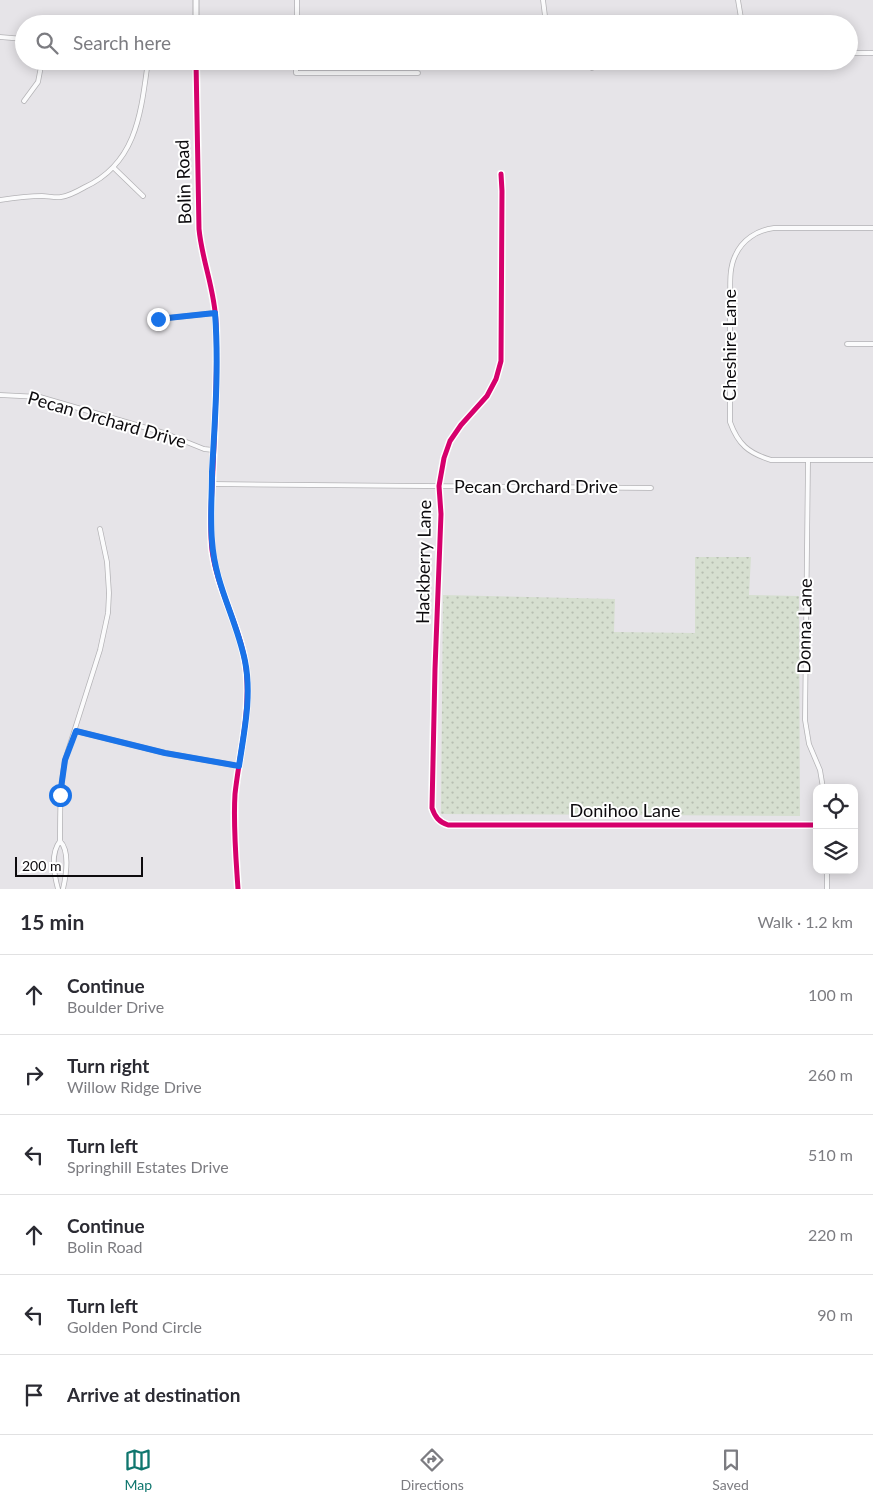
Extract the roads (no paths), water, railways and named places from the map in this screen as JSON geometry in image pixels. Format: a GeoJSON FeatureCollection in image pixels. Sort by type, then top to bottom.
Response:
{"type":"FeatureCollection","features":[{"type":"Feature","properties":{"kind":"street"},"geometry":{"type":"LineString","coordinates":[[196,0],[196,15]]}},
{"type":"Feature","properties":{"kind":"street"},"geometry":{"type":"LineString","coordinates":[[297,0],[297,15]]}},
{"type":"Feature","properties":{"kind":"street"},"geometry":{"type":"LineString","coordinates":[[543,0],[545,15]]}},
{"type":"Feature","properties":{"kind":"street"},"geometry":{"type":"LineString","coordinates":[[738,0],[740,15]]}},
{"type":"Feature","properties":{"kind":"street"},"geometry":{"type":"LineString","coordinates":[[0,37],[15,38]]}},
{"type":"Feature","properties":{"kind":"street"},"geometry":{"type":"LineString","coordinates":[[858,53],[873,52]]}},
{"type":"Feature","properties":{"kind":"street"},"geometry":{"type":"LineString","coordinates":[[24,101],[38,82],[40,70]]}},
{"type":"Feature","properties":{"kind":"street"},"geometry":{"type":"LineString","coordinates":[[0,200],[40,196],[59,198],[90,185],[114,168],[129,146],[137,127],[147,70]]}},
{"type":"Feature","properties":{"kind":"street","name":"Bolin Road"},"geometry":{"type":"LineString","coordinates":[[196,70],[199,230],[213,294],[215,313],[216,374],[211,532],[215,568],[238,634],[246,671],[247,707],[235,810],[238,889]]}},
{"type":"Feature","properties":{"kind":"street"},"geometry":{"type":"LineString","coordinates":[[296,70],[296,73],[418,74]]}},
{"type":"Feature","properties":{"kind":"street"},"geometry":{"type":"LineString","coordinates":[[114,168],[143,196]]}},
{"type":"Feature","properties":{"kind":"street","name":"Hackberry Lane"},"geometry":{"type":"LineString","coordinates":[[436,817],[432,808],[441,514],[439,486],[444,458],[450,442],[461,425],[487,396],[496,379],[501,361],[501,174]]}},
{"type":"Feature","properties":{"kind":"street","name":"Cheshire Lane"},"geometry":{"type":"LineString","coordinates":[[873,228],[769,229],[758,232],[746,240],[739,248],[733,261],[730,291],[730,422],[735,436],[744,447],[756,456],[770,460],[873,460]]}},
{"type":"Feature","properties":{"kind":"street"},"geometry":{"type":"LineString","coordinates":[[158,319],[215,313]]}},
{"type":"Feature","properties":{"kind":"street"},"geometry":{"type":"LineString","coordinates":[[847,344],[873,344]]}},
{"type":"Feature","properties":{"kind":"street","name":"Pecan Orchard Drive"},"geometry":{"type":"LineString","coordinates":[[0,395],[40,397],[164,432],[204,449],[213,450]]}},
{"type":"Feature","properties":{"kind":"street","name":"Donna Lane"},"geometry":{"type":"LineString","coordinates":[[808,461],[804,720],[809,744],[820,770],[822,784]]}},
{"type":"Feature","properties":{"kind":"street","name":"Pecan Orchard Drive"},"geometry":{"type":"LineString","coordinates":[[212,484],[651,488]]}},
{"type":"Feature","properties":{"kind":"street"},"geometry":{"type":"LineString","coordinates":[[63,889],[65,853],[60,841],[62,775],[104,636],[108,613],[107,562],[100,529]]}},
{"type":"Feature","properties":{"kind":"street"},"geometry":{"type":"LineString","coordinates":[[76,731],[165,753],[239,766]]}},
{"type":"Feature","properties":{"kind":"street","name":"Donihoo Lane"},"geometry":{"type":"LineString","coordinates":[[436,817],[448,825],[813,825]]}},
{"type":"Feature","properties":{"kind":"street"},"geometry":{"type":"LineString","coordinates":[[58,889],[54,860],[55,847],[60,841]]}},
{"type":"Feature","properties":{"kind":"street"},"geometry":{"type":"LineString","coordinates":[[827,874],[827,889]]}}]}
